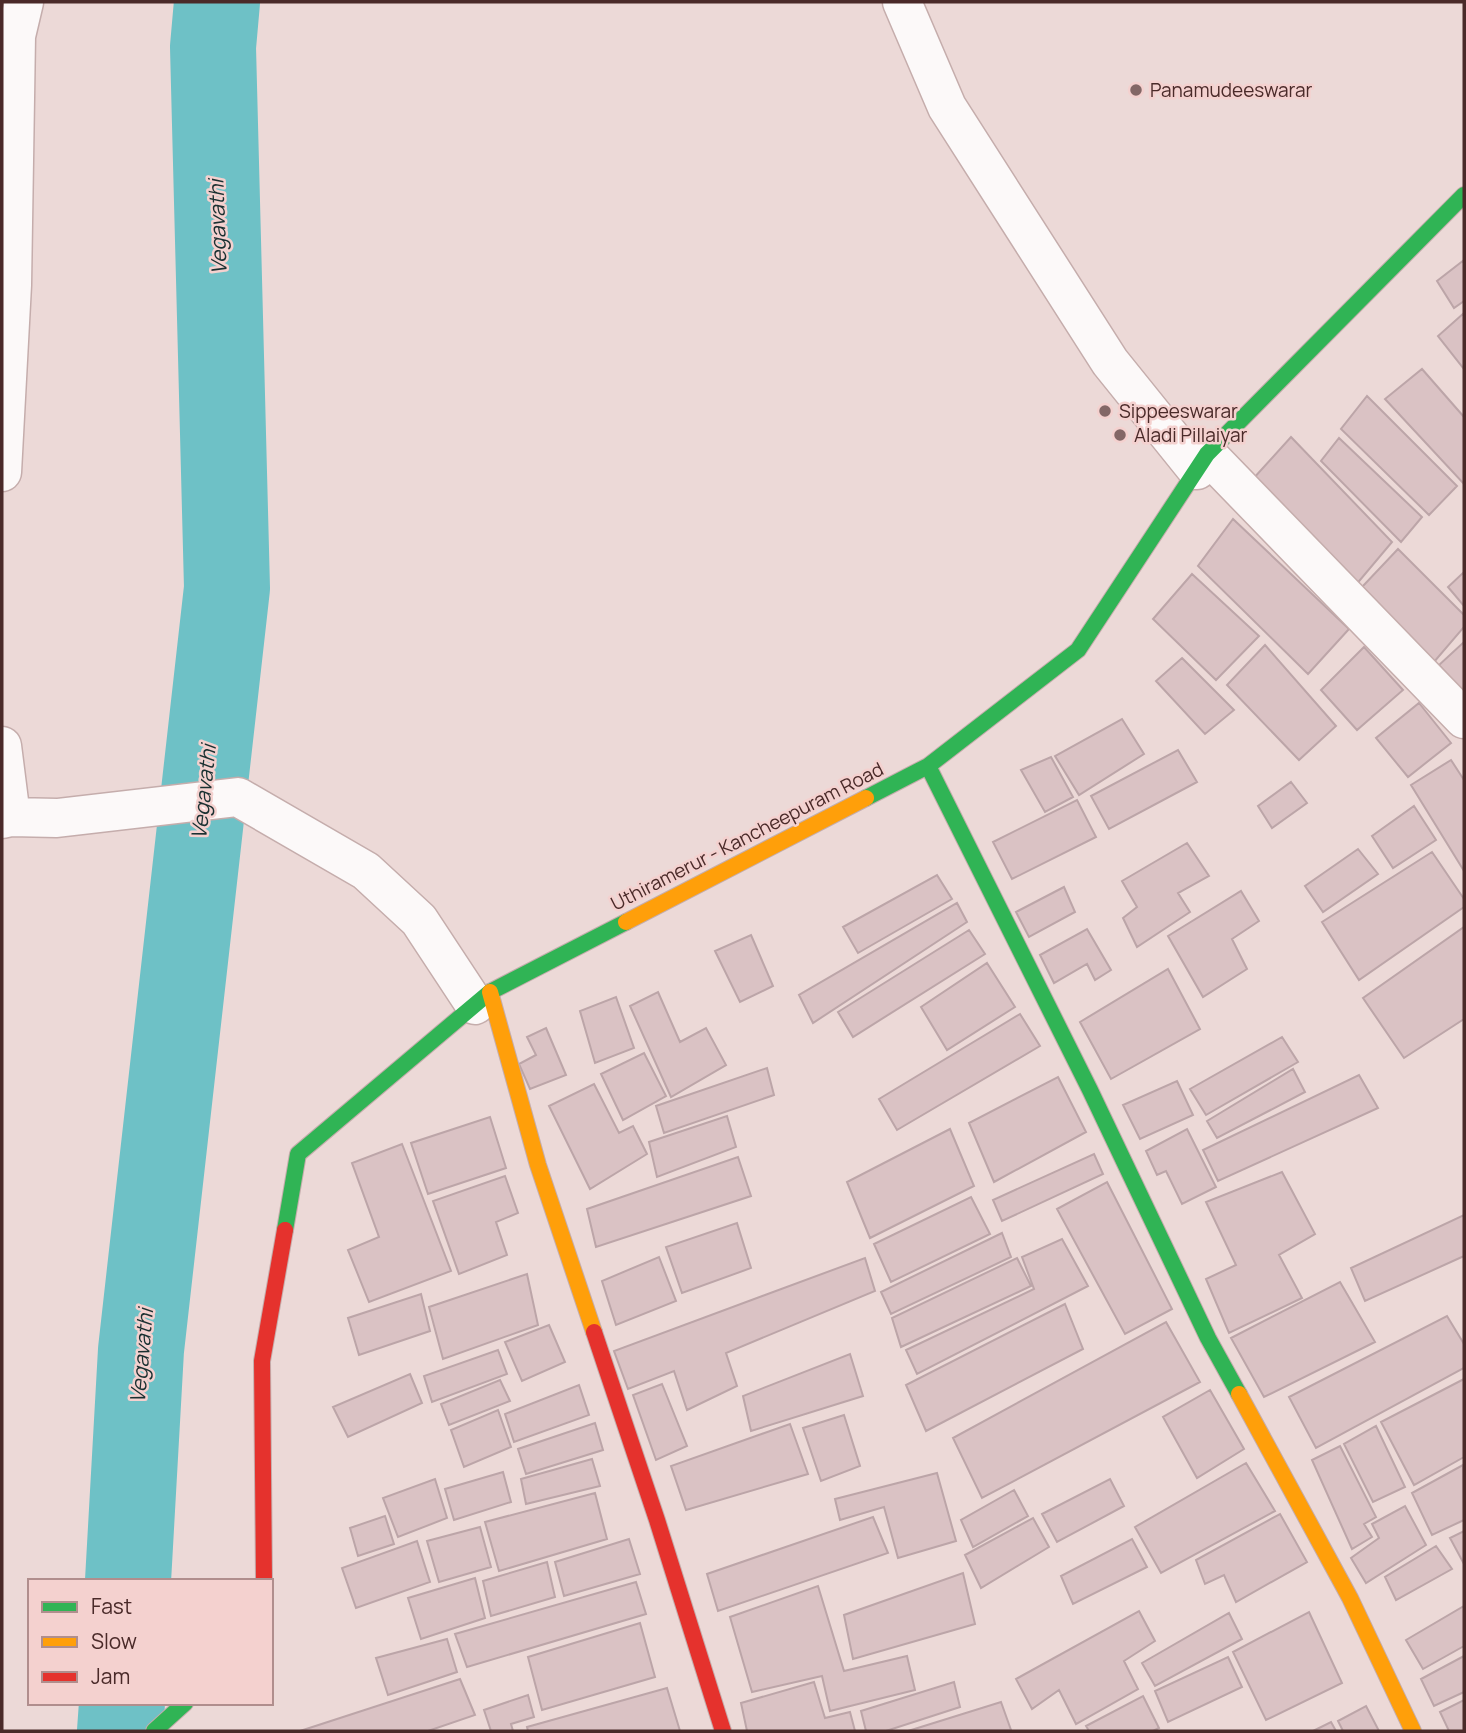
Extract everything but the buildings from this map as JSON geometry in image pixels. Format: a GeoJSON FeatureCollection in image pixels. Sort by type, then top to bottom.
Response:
{"type":"FeatureCollection","features":[{"type":"Feature","properties":{"kind":"main road","name":"Uthiramerur - Kancheepuram Road"},"geometry":{"type":"LineString","coordinates":[[264,1579],[262,1361],[298,1154],[482,998],[928,766],[1078,650],[1202,462],[1464,195]]}},
{"type":"Feature","properties":{"kind":"main road"},"geometry":{"type":"LineString","coordinates":[[928,766],[1090,1090],[1208,1338],[1350,1598],[1413,1731]]}},
{"type":"Feature","properties":{"kind":"main road"},"geometry":{"type":"LineString","coordinates":[[482,998],[657,1520],[723,1731]]}},
{"type":"Feature","properties":{"kind":"main road"},"geometry":{"type":"LineString","coordinates":[[154,1731],[183,1705]]}},
{"type":"Feature","properties":{"kind":"street"},"geometry":{"type":"LineString","coordinates":[[2,472],[12,285],[16,36],[24,2]]}},
{"type":"Feature","properties":{"kind":"street"},"geometry":{"type":"LineString","coordinates":[[902,2],[947,107],[1110,362],[1202,462],[1464,719]]}},
{"type":"Feature","properties":{"kind":"street"},"geometry":{"type":"LineString","coordinates":[[2,746],[7,818],[57,818],[238,797],[366,871],[419,920],[482,998]]}},
{"type":"Feature","properties":{"kind":"waterway","name":"Vegavathi"},"geometry":{"type":"LineString","coordinates":[[128,1579],[141,1350],[227,588],[213,47],[217,2]]}},
{"type":"Feature","properties":{"kind":"waterway","name":"Vegavathi"},"geometry":{"type":"LineString","coordinates":[[120,1731],[122,1705]]}},
{"type":"Feature","properties":{"kind":"traffic: fast"},"geometry":{"type":"LineString","coordinates":[[866,798],[928,766],[1078,650],[1207,454],[1464,195]]}},
{"type":"Feature","properties":{"kind":"traffic: fast"},"geometry":{"type":"LineString","coordinates":[[928,766],[1090,1090],[1208,1338],[1239,1394]]}},
{"type":"Feature","properties":{"kind":"traffic: fast"},"geometry":{"type":"LineString","coordinates":[[285,1230],[298,1154],[490,992],[626,922]]}},
{"type":"Feature","properties":{"kind":"traffic: fast"},"geometry":{"type":"LineString","coordinates":[[154,1731],[183,1705]]}},
{"type":"Feature","properties":{"kind":"traffic: slow"},"geometry":{"type":"LineString","coordinates":[[626,922],[866,798]]}},
{"type":"Feature","properties":{"kind":"traffic: slow"},"geometry":{"type":"LineString","coordinates":[[490,992],[538,1165],[594,1332]]}},
{"type":"Feature","properties":{"kind":"traffic: slow"},"geometry":{"type":"LineString","coordinates":[[1239,1394],[1350,1598],[1413,1731]]}},
{"type":"Feature","properties":{"kind":"traffic: jam"},"geometry":{"type":"LineString","coordinates":[[264,1579],[262,1361],[285,1230]]}},
{"type":"Feature","properties":{"kind":"traffic: jam"},"geometry":{"type":"LineString","coordinates":[[594,1332],[657,1520],[723,1731]]}},
{"type":"Feature","properties":{"kind":"place","name":"Panamudeeswarar"},"geometry":{"type":"Point","coordinates":[1136,90]}},
{"type":"Feature","properties":{"kind":"place","name":"Sippeeswarar"},"geometry":{"type":"Point","coordinates":[1105,411]}},
{"type":"Feature","properties":{"kind":"place","name":"Aladi Pillaiyar"},"geometry":{"type":"Point","coordinates":[1120,435]}}]}
